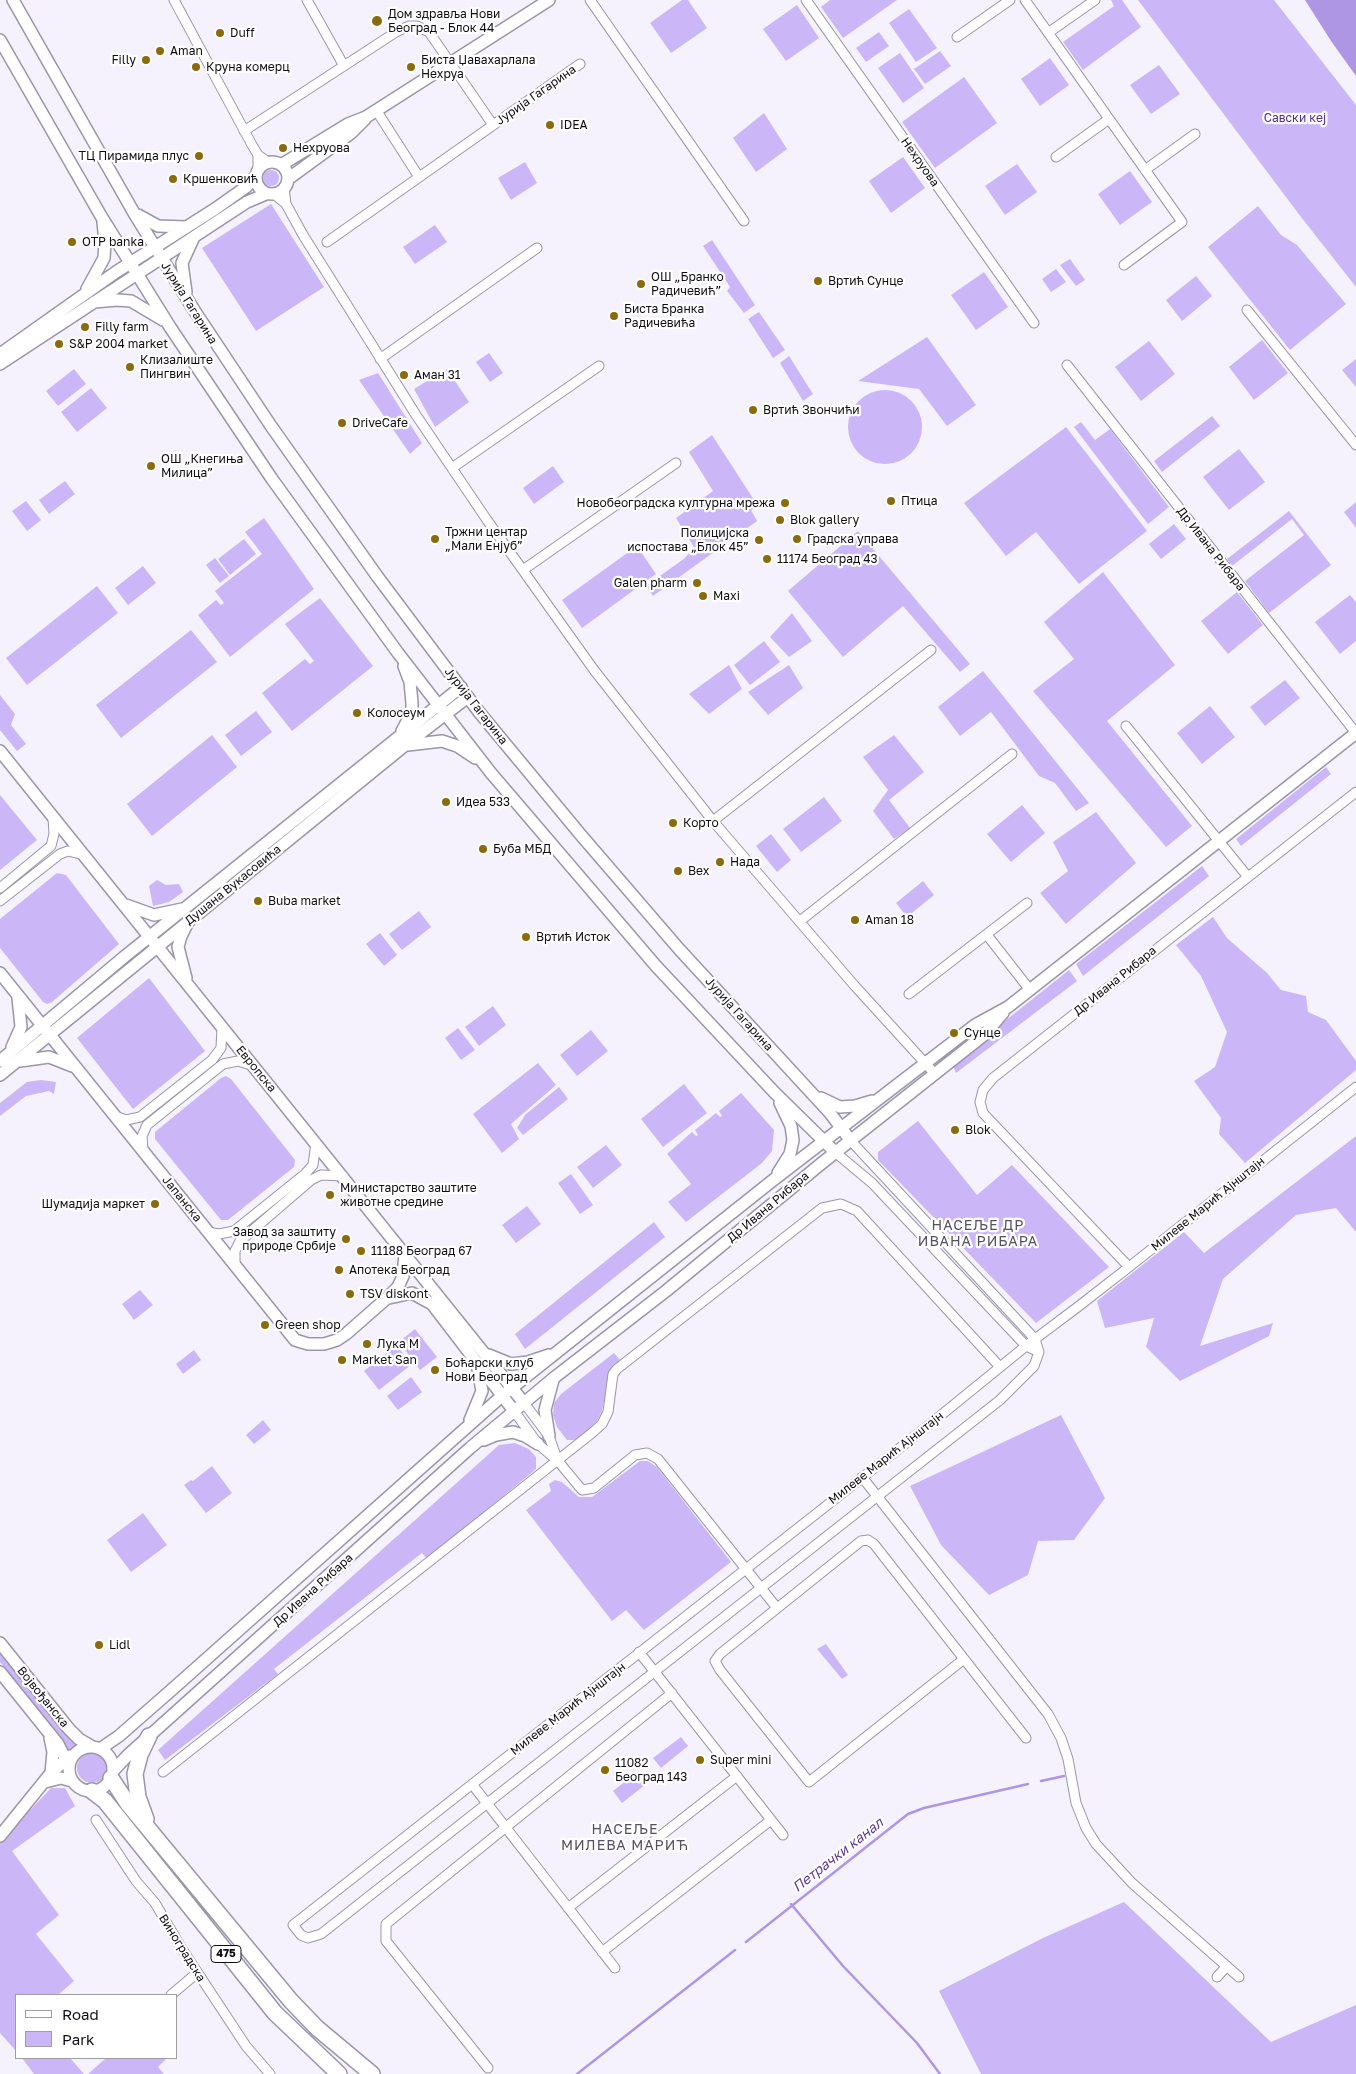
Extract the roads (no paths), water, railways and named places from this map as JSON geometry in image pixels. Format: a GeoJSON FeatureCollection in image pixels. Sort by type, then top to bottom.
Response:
{"type":"FeatureCollection","features":[{"type":"Feature","properties":{"kind":"highway"},"geometry":{"type":"LineString","coordinates":[[149,1736],[140,1754],[135,1774],[140,1803],[150,1830]]}},
{"type":"Feature","properties":{"kind":"highway","name":"475"},"geometry":{"type":"LineString","coordinates":[[112,1775],[117,1790],[292,2001],[317,2028],[372,2074]]}},
{"type":"Feature","properties":{"kind":"highway","name":"475"},"geometry":{"type":"LineString","coordinates":[[92,1791],[105,1801],[275,2012],[339,2074]]}},
{"type":"Feature","properties":{"kind":"main road","name":"Јурија Гагарина"},"geometry":{"type":"LineString","coordinates":[[13,0],[161,258],[194,310],[327,506],[464,692],[655,921],[811,1092],[851,1141]]}},
{"type":"Feature","properties":{"kind":"main road"},"geometry":{"type":"LineString","coordinates":[[133,268],[161,258],[246,187],[261,169],[280,164],[348,124],[371,114],[549,0]]}},
{"type":"Feature","properties":{"kind":"main road"},"geometry":{"type":"LineString","coordinates":[[0,40],[101,216],[170,327],[292,508],[398,653],[487,767],[656,966],[774,1093],[835,1152]]}},
{"type":"Feature","properties":{"kind":"main road"},"geometry":{"type":"LineString","coordinates":[[0,354],[133,268],[155,248],[191,232],[247,202],[270,194],[286,184],[351,133],[371,114]]}},
{"type":"Feature","properties":{"kind":"main road"},"geometry":{"type":"LineString","coordinates":[[280,164],[286,171],[286,184]]}},
{"type":"Feature","properties":{"kind":"main road"},"geometry":{"type":"LineString","coordinates":[[261,169],[258,187],[270,194]]}},
{"type":"Feature","properties":{"kind":"main road"},"geometry":{"type":"LineString","coordinates":[[134,213],[158,226],[191,232]]}},
{"type":"Feature","properties":{"kind":"main road"},"geometry":{"type":"LineString","coordinates":[[0,364],[87,298],[104,258],[105,242],[101,216]]}},
{"type":"Feature","properties":{"kind":"main road"},"geometry":{"type":"LineString","coordinates":[[191,232],[182,269],[186,289],[194,310]]}},
{"type":"Feature","properties":{"kind":"main road"},"geometry":{"type":"LineString","coordinates":[[87,298],[131,302],[145,308],[170,327]]}},
{"type":"Feature","properties":{"kind":"main road"},"geometry":{"type":"LineString","coordinates":[[398,653],[410,682],[412,703],[412,712],[401,742],[449,742],[487,767]]}},
{"type":"Feature","properties":{"kind":"main road","name":"Душана Вукасовића"},"geometry":{"type":"LineString","coordinates":[[0,1074],[8,1059],[42,1025],[154,942],[190,920],[401,742],[437,704],[464,692]]}},
{"type":"Feature","properties":{"kind":"main road","name":"Душана Вукасовића"},"geometry":{"type":"LineString","coordinates":[[8,1059],[50,1035],[154,942],[189,907],[401,742],[445,714],[464,692]]}},
{"type":"Feature","properties":{"kind":"main road","name":"Др Ивана Рибара"},"geometry":{"type":"LineString","coordinates":[[96,1748],[115,1739],[507,1391],[772,1181],[975,1025],[1008,1007],[1356,733]]}},
{"type":"Feature","properties":{"kind":"main road","name":"Европска"},"geometry":{"type":"LineString","coordinates":[[0,751],[404,1253],[507,1391]]}},
{"type":"Feature","properties":{"kind":"main road"},"geometry":{"type":"LineString","coordinates":[[124,904],[154,915],[189,907]]}},
{"type":"Feature","properties":{"kind":"main road"},"geometry":{"type":"LineString","coordinates":[[188,984],[178,947],[181,936],[190,920]]}},
{"type":"Feature","properties":{"kind":"main road","name":"Јапанска"},"geometry":{"type":"LineString","coordinates":[[0,974],[295,1340],[317,1344],[337,1340],[388,1298],[402,1281],[404,1253]]}},
{"type":"Feature","properties":{"kind":"main road"},"geometry":{"type":"LineString","coordinates":[[17,994],[22,1026],[8,1059],[49,1057],[78,1070]]}},
{"type":"Feature","properties":{"kind":"main road","name":"Др Ивана Рибара"},"geometry":{"type":"LineString","coordinates":[[112,1775],[149,1736],[514,1410],[666,1291],[835,1152],[984,1035],[1008,1007]]}},
{"type":"Feature","properties":{"kind":"main road"},"geometry":{"type":"LineString","coordinates":[[811,1092],[840,1107],[862,1104],[885,1095]]}},
{"type":"Feature","properties":{"kind":"main road"},"geometry":{"type":"LineString","coordinates":[[772,1181],[790,1154],[793,1140],[791,1126],[774,1093]]}},
{"type":"Feature","properties":{"kind":"main road","name":"Јапанска"},"geometry":{"type":"LineString","coordinates":[[388,1298],[412,1293],[424,1299]]}},
{"type":"Feature","properties":{"kind":"main road","name":"Европска"},"geometry":{"type":"LineString","coordinates":[[424,1299],[480,1355]]}},
{"type":"Feature","properties":{"kind":"main road"},"geometry":{"type":"LineString","coordinates":[[460,1432],[471,1419],[482,1391],[480,1355],[502,1362],[519,1363],[558,1352]]}},
{"type":"Feature","properties":{"kind":"main road"},"geometry":{"type":"LineString","coordinates":[[549,1436],[545,1414],[546,1403],[555,1377]]}},
{"type":"Feature","properties":{"kind":"main road"},"geometry":{"type":"LineString","coordinates":[[507,1391],[524,1403]]}},
{"type":"Feature","properties":{"kind":"main road"},"geometry":{"type":"LineString","coordinates":[[507,1391],[514,1410]]}},
{"type":"Feature","properties":{"kind":"main road"},"geometry":{"type":"LineString","coordinates":[[470,1448],[496,1435],[512,1432],[525,1436],[538,1444]]}},
{"type":"Feature","properties":{"kind":"main road","name":"Војвођанска"},"geometry":{"type":"LineString","coordinates":[[0,1643],[69,1729],[79,1739],[96,1748]]}},
{"type":"Feature","properties":{"kind":"main road","name":"Војвођанска"},"geometry":{"type":"LineString","coordinates":[[0,1672],[70,1759]]}},
{"type":"Feature","properties":{"kind":"main road"},"geometry":{"type":"LineString","coordinates":[[48,1777],[53,1752],[49,1733]]}},
{"type":"Feature","properties":{"kind":"main road"},"geometry":{"type":"LineString","coordinates":[[0,1836],[48,1777],[70,1759],[96,1748],[110,1758],[112,1775],[104,1787],[92,1791],[81,1789],[72,1781],[48,1777]]}},
{"type":"Feature","properties":{"kind":"main road"},"geometry":{"type":"LineString","coordinates":[[70,1759],[72,1781]]}},
{"type":"Feature","properties":{"kind":"street"},"geometry":{"type":"LineString","coordinates":[[174,0],[258,155],[261,169]]}},
{"type":"Feature","properties":{"kind":"street"},"geometry":{"type":"LineString","coordinates":[[307,0],[344,66]]}},
{"type":"Feature","properties":{"kind":"street"},"geometry":{"type":"LineString","coordinates":[[590,0],[744,221]]}},
{"type":"Feature","properties":{"kind":"street","name":"Нехруова"},"geometry":{"type":"LineString","coordinates":[[806,0],[1034,323]]}},
{"type":"Feature","properties":{"kind":"street"},"geometry":{"type":"LineString","coordinates":[[957,37],[1010,0]]}},
{"type":"Feature","properties":{"kind":"street"},"geometry":{"type":"LineString","coordinates":[[1025,0],[1182,222],[1124,265]]}},
{"type":"Feature","properties":{"kind":"street"},"geometry":{"type":"LineString","coordinates":[[1048,33],[1095,0]]}},
{"type":"Feature","properties":{"kind":"street","name":"Јурија Гагарина"},"geometry":{"type":"LineString","coordinates":[[244,131],[409,26],[417,26],[429,32],[493,125]]}},
{"type":"Feature","properties":{"kind":"street","name":"Јурија Гагарина"},"geometry":{"type":"LineString","coordinates":[[328,242],[580,64]]}},
{"type":"Feature","properties":{"kind":"street"},"geometry":{"type":"LineString","coordinates":[[371,114],[419,177]]}},
{"type":"Feature","properties":{"kind":"street"},"geometry":{"type":"LineString","coordinates":[[1056,157],[1109,119]]}},
{"type":"Feature","properties":{"kind":"street"},"geometry":{"type":"LineString","coordinates":[[1145,170],[1195,134]]}},
{"type":"Feature","properties":{"kind":"street"},"geometry":{"type":"LineString","coordinates":[[286,184],[286,204]]}},
{"type":"Feature","properties":{"kind":"street"},"geometry":{"type":"LineString","coordinates":[[270,194],[286,204],[380,359],[452,468],[625,712],[714,821],[854,985],[935,1074]]}},
{"type":"Feature","properties":{"kind":"street"},"geometry":{"type":"LineString","coordinates":[[380,359],[538,248]]}},
{"type":"Feature","properties":{"kind":"street"},"geometry":{"type":"LineString","coordinates":[[1247,310],[1356,445]]}},
{"type":"Feature","properties":{"kind":"street"},"geometry":{"type":"LineString","coordinates":[[452,468],[599,366]]}},
{"type":"Feature","properties":{"kind":"street","name":"Др Ивана Рибара"},"geometry":{"type":"LineString","coordinates":[[1067,366],[1356,733]]}},
{"type":"Feature","properties":{"kind":"street"},"geometry":{"type":"LineString","coordinates":[[523,570],[676,463]]}},
{"type":"Feature","properties":{"kind":"street"},"geometry":{"type":"LineString","coordinates":[[714,821],[932,650]]}},
{"type":"Feature","properties":{"kind":"street"},"geometry":{"type":"LineString","coordinates":[[1126,726],[1248,877]]}},
{"type":"Feature","properties":{"kind":"street"},"geometry":{"type":"LineString","coordinates":[[800,921],[1012,754]]}},
{"type":"Feature","properties":{"kind":"street","name":"Др Ивана Рибара"},"geometry":{"type":"LineString","coordinates":[[1129,1267],[984,1113],[980,1102],[981,1094],[993,1078],[1356,792]]}},
{"type":"Feature","properties":{"kind":"street"},"geometry":{"type":"LineString","coordinates":[[0,888],[51,846],[54,834],[52,816]]}},
{"type":"Feature","properties":{"kind":"street"},"geometry":{"type":"LineString","coordinates":[[0,901],[60,854],[68,852],[84,854]]}},
{"type":"Feature","properties":{"kind":"street"},"geometry":{"type":"LineString","coordinates":[[909,994],[1027,903]]}},
{"type":"Feature","properties":{"kind":"street"},"geometry":{"type":"LineString","coordinates":[[986,935],[1030,990]]}},
{"type":"Feature","properties":{"kind":"street"},"geometry":{"type":"LineString","coordinates":[[115,1116],[126,1120],[140,1117],[212,1060],[221,1048],[222,1026]]}},
{"type":"Feature","properties":{"kind":"street"},"geometry":{"type":"LineString","coordinates":[[143,1151],[142,1136],[147,1126],[223,1064],[238,1061],[254,1066]]}},
{"type":"Feature","properties":{"kind":"street","name":"Милеве Марић Ајнштајн"},"geometry":{"type":"LineString","coordinates":[[1039,1352],[1034,1366],[1011,1390],[321,1934],[306,1937],[293,1925],[1356,1087]]}},
{"type":"Feature","properties":{"kind":"street","name":"Јурија Гагарина"},"geometry":{"type":"LineString","coordinates":[[851,1141],[1035,1339]]}},
{"type":"Feature","properties":{"kind":"street"},"geometry":{"type":"LineString","coordinates":[[208,1232],[219,1234],[234,1231],[290,1186],[313,1165],[316,1143]]}},
{"type":"Feature","properties":{"kind":"street"},"geometry":{"type":"LineString","coordinates":[[835,1152],[872,1183],[1026,1346],[1039,1352]]}},
{"type":"Feature","properties":{"kind":"street"},"geometry":{"type":"LineString","coordinates":[[236,1266],[235,1251],[240,1241],[311,1180],[321,1175],[342,1176]]}},
{"type":"Feature","properties":{"kind":"street"},"geometry":{"type":"LineString","coordinates":[[163,1772],[592,1433],[604,1420],[610,1407],[613,1374],[617,1369],[785,1237],[829,1205],[846,1205],[857,1212],[1000,1367]]}},
{"type":"Feature","properties":{"kind":"street"},"geometry":{"type":"LineString","coordinates":[[1035,1339],[1039,1352]]}},
{"type":"Feature","properties":{"kind":"street"},"geometry":{"type":"LineString","coordinates":[[524,1403],[549,1436],[558,1461]]}},
{"type":"Feature","properties":{"kind":"street"},"geometry":{"type":"LineString","coordinates":[[514,1410],[538,1444],[558,1461],[578,1486],[588,1491],[635,1455],[641,1453],[652,1455],[662,1464],[777,1608]]}},
{"type":"Feature","properties":{"kind":"street"},"geometry":{"type":"LineString","coordinates":[[862,1477],[1034,1696],[1055,1726],[1068,1759],[1076,1803],[1086,1828],[1096,1844],[1132,1883],[1240,1977]]}},
{"type":"Feature","properties":{"kind":"street"},"geometry":{"type":"LineString","coordinates":[[964,1659],[809,1782],[720,1670],[715,1661],[720,1654],[861,1541],[868,1540],[874,1544],[1026,1738]]}},
{"type":"Feature","properties":{"kind":"street"},"geometry":{"type":"LineString","coordinates":[[639,1652],[783,1835]]}},
{"type":"Feature","properties":{"kind":"street"},"geometry":{"type":"LineString","coordinates":[[488,2068],[386,1941],[384,1928],[391,1919],[672,1693]]}},
{"type":"Feature","properties":{"kind":"street"},"geometry":{"type":"LineString","coordinates":[[568,1908],[737,1776]]}},
{"type":"Feature","properties":{"kind":"street"},"geometry":{"type":"LineString","coordinates":[[472,1784],[615,1968]]}},
{"type":"Feature","properties":{"kind":"street","name":"Виноградска"},"geometry":{"type":"LineString","coordinates":[[96,1820],[136,1881],[155,1903],[197,1973],[246,2046],[270,2074]]}},
{"type":"Feature","properties":{"kind":"street"},"geometry":{"type":"LineString","coordinates":[[602,1952],[771,1820]]}},
{"type":"Feature","properties":{"kind":"street"},"geometry":{"type":"LineString","coordinates":[[1217,1977],[1226,1966]]}},
{"type":"Feature","properties":{"kind":"street"},"geometry":{"type":"LineString","coordinates":[[172,1994],[197,1973]]}},
{"type":"Feature","properties":{"kind":"waterway","name":"Петрачки канал"},"geometry":{"type":"LineString","coordinates":[[1041,1781],[1064,1776]]}},
{"type":"Feature","properties":{"kind":"waterway","name":"Петрачки канал"},"geometry":{"type":"LineString","coordinates":[[746,1942],[908,1814],[924,1808],[1028,1784]]}},
{"type":"Feature","properties":{"kind":"waterway","name":"Петрачки канал"},"geometry":{"type":"LineString","coordinates":[[791,1904],[843,1966],[917,2043],[940,2074]]}},
{"type":"Feature","properties":{"kind":"waterway"},"geometry":{"type":"LineString","coordinates":[[577,2074],[735,1950]]}},
{"type":"Feature","properties":{"kind":"place","name":"Дом здравља Нови Београд - Блок 44"},"geometry":{"type":"Point","coordinates":[377,21]}},
{"type":"Feature","properties":{"kind":"place","name":"Duff"},"geometry":{"type":"Point","coordinates":[220,33]}},
{"type":"Feature","properties":{"kind":"place","name":"Aman"},"geometry":{"type":"Point","coordinates":[160,51]}},
{"type":"Feature","properties":{"kind":"place","name":"Filly"},"geometry":{"type":"Point","coordinates":[146,60]}},
{"type":"Feature","properties":{"kind":"place","name":"Круна комерц"},"geometry":{"type":"Point","coordinates":[196,67]}},
{"type":"Feature","properties":{"kind":"place","name":"Биста Џавахарлала Нехруа"},"geometry":{"type":"Point","coordinates":[411,67]}},
{"type":"Feature","properties":{"kind":"place","name":"IDEA"},"geometry":{"type":"Point","coordinates":[550,125]}},
{"type":"Feature","properties":{"kind":"place","name":"Нехруова"},"geometry":{"type":"Point","coordinates":[283,148]}},
{"type":"Feature","properties":{"kind":"place","name":"ТЦ Пирамида плус"},"geometry":{"type":"Point","coordinates":[199,156]}},
{"type":"Feature","properties":{"kind":"place","name":"Кршенковић"},"geometry":{"type":"Point","coordinates":[173,179]}},
{"type":"Feature","properties":{"kind":"place","name":"OTP banka"},"geometry":{"type":"Point","coordinates":[72,242]}},
{"type":"Feature","properties":{"kind":"place","name":"Вртић Сунце"},"geometry":{"type":"Point","coordinates":[818,281]}},
{"type":"Feature","properties":{"kind":"place","name":"ОШ „Бранко Радичевић”"},"geometry":{"type":"Point","coordinates":[641,284]}},
{"type":"Feature","properties":{"kind":"place","name":"Биста Бранка Радичевића"},"geometry":{"type":"Point","coordinates":[614,316]}},
{"type":"Feature","properties":{"kind":"place","name":"Filly farm"},"geometry":{"type":"Point","coordinates":[85,327]}},
{"type":"Feature","properties":{"kind":"place","name":"S&P 2004 market"},"geometry":{"type":"Point","coordinates":[59,344]}},
{"type":"Feature","properties":{"kind":"place","name":"Клизалиште Пингвин"},"geometry":{"type":"Point","coordinates":[130,367]}},
{"type":"Feature","properties":{"kind":"place","name":"Аман 31"},"geometry":{"type":"Point","coordinates":[404,375]}},
{"type":"Feature","properties":{"kind":"place","name":"Вртић Звончићи"},"geometry":{"type":"Point","coordinates":[753,410]}},
{"type":"Feature","properties":{"kind":"place","name":"DriveCafe"},"geometry":{"type":"Point","coordinates":[342,423]}},
{"type":"Feature","properties":{"kind":"place","name":"ОШ „Кнегиња Милица”"},"geometry":{"type":"Point","coordinates":[151,466]}},
{"type":"Feature","properties":{"kind":"place","name":"Птица"},"geometry":{"type":"Point","coordinates":[891,501]}},
{"type":"Feature","properties":{"kind":"place","name":"Новобеоградска културна мрежа"},"geometry":{"type":"Point","coordinates":[785,503]}},
{"type":"Feature","properties":{"kind":"place","name":"Blok gallery"},"geometry":{"type":"Point","coordinates":[780,520]}},
{"type":"Feature","properties":{"kind":"place","name":"Тржни центар „Мали Енјуб”"},"geometry":{"type":"Point","coordinates":[435,539]}},
{"type":"Feature","properties":{"kind":"place","name":"Градска управа"},"geometry":{"type":"Point","coordinates":[797,539]}},
{"type":"Feature","properties":{"kind":"place","name":"Полицијска испостава „Блок 45”"},"geometry":{"type":"Point","coordinates":[759,540]}},
{"type":"Feature","properties":{"kind":"place","name":"11174 Београд 43"},"geometry":{"type":"Point","coordinates":[767,559]}},
{"type":"Feature","properties":{"kind":"place","name":"Galen pharm"},"geometry":{"type":"Point","coordinates":[697,583]}},
{"type":"Feature","properties":{"kind":"place","name":"Maxi"},"geometry":{"type":"Point","coordinates":[703,596]}},
{"type":"Feature","properties":{"kind":"place","name":"Колосеум"},"geometry":{"type":"Point","coordinates":[357,713]}},
{"type":"Feature","properties":{"kind":"place","name":"Идеа 533"},"geometry":{"type":"Point","coordinates":[446,802]}},
{"type":"Feature","properties":{"kind":"place","name":"Корто"},"geometry":{"type":"Point","coordinates":[673,823]}},
{"type":"Feature","properties":{"kind":"place","name":"Буба МБД"},"geometry":{"type":"Point","coordinates":[483,849]}},
{"type":"Feature","properties":{"kind":"place","name":"Нада"},"geometry":{"type":"Point","coordinates":[720,862]}},
{"type":"Feature","properties":{"kind":"place","name":"Bex"},"geometry":{"type":"Point","coordinates":[678,871]}},
{"type":"Feature","properties":{"kind":"place","name":"Buba market"},"geometry":{"type":"Point","coordinates":[258,901]}},
{"type":"Feature","properties":{"kind":"place","name":"Aman 18"},"geometry":{"type":"Point","coordinates":[855,920]}},
{"type":"Feature","properties":{"kind":"place","name":"Вртић Исток"},"geometry":{"type":"Point","coordinates":[526,937]}},
{"type":"Feature","properties":{"kind":"place","name":"Сунце"},"geometry":{"type":"Point","coordinates":[954,1033]}},
{"type":"Feature","properties":{"kind":"place","name":"Blok"},"geometry":{"type":"Point","coordinates":[955,1130]}},
{"type":"Feature","properties":{"kind":"place","name":"Министарство заштите животне средине"},"geometry":{"type":"Point","coordinates":[330,1195]}},
{"type":"Feature","properties":{"kind":"place","name":"Шумадија маркет"},"geometry":{"type":"Point","coordinates":[155,1204]}},
{"type":"Feature","properties":{"kind":"place","name":"Завод за заштиту природе Србије"},"geometry":{"type":"Point","coordinates":[346,1239]}},
{"type":"Feature","properties":{"kind":"place","name":"11188 Београд 67"},"geometry":{"type":"Point","coordinates":[361,1251]}},
{"type":"Feature","properties":{"kind":"place","name":"Апотека Београд"},"geometry":{"type":"Point","coordinates":[339,1270]}},
{"type":"Feature","properties":{"kind":"place","name":"TSV diskont"},"geometry":{"type":"Point","coordinates":[350,1294]}},
{"type":"Feature","properties":{"kind":"place","name":"Green shop"},"geometry":{"type":"Point","coordinates":[265,1325]}},
{"type":"Feature","properties":{"kind":"place","name":"Лука М"},"geometry":{"type":"Point","coordinates":[367,1344]}},
{"type":"Feature","properties":{"kind":"place","name":"Market San"},"geometry":{"type":"Point","coordinates":[342,1360]}},
{"type":"Feature","properties":{"kind":"place","name":"Боћарски клуб Нови Београд"},"geometry":{"type":"Point","coordinates":[435,1370]}},
{"type":"Feature","properties":{"kind":"place","name":"Lidl"},"geometry":{"type":"Point","coordinates":[99,1645]}},
{"type":"Feature","properties":{"kind":"place","name":"Super mini"},"geometry":{"type":"Point","coordinates":[700,1760]}},
{"type":"Feature","properties":{"kind":"place","name":"11082 Београд 143"},"geometry":{"type":"Point","coordinates":[605,1770]}},
{"type":"Feature","properties":{"kind":"district","name":"НАСЕЉЕ ДР ИВАНА РИБАРА"},"geometry":{"type":"Point","coordinates":[978,1234]}},
{"type":"Feature","properties":{"kind":"district","name":"НАСЕЉЕ МИЛЕВА МАРИЋ"},"geometry":{"type":"Point","coordinates":[625,1838]}},
{"type":"Feature","properties":{"kind":"park label","name":"Савски кеј"},"geometry":{"type":"Point","coordinates":[1295,118]}}]}
